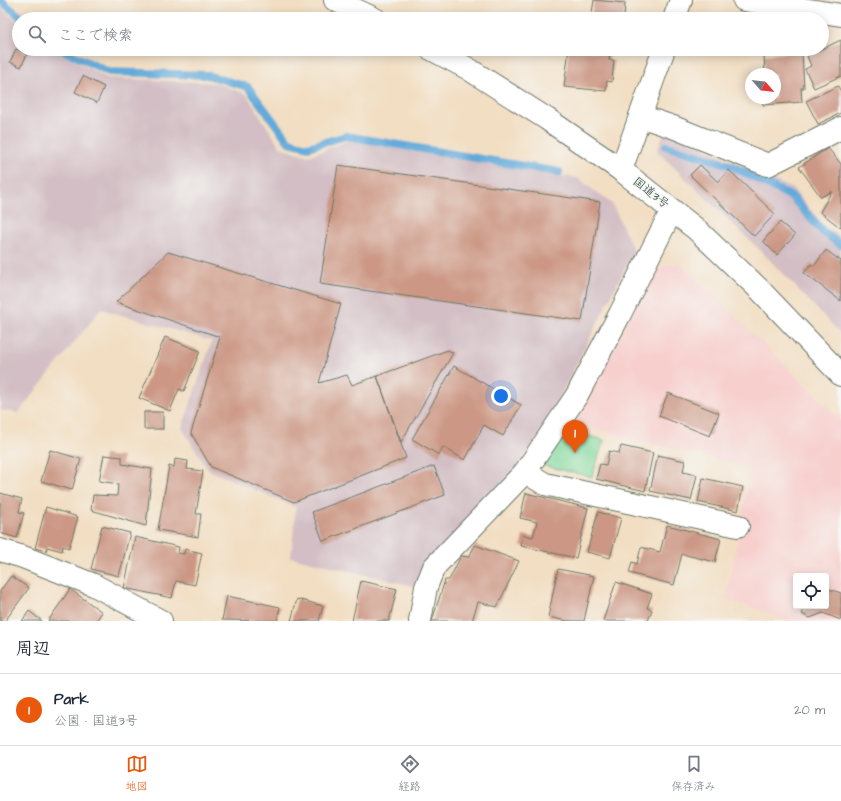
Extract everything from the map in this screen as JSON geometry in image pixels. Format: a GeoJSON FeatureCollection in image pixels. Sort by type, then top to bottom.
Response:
{"type":"FeatureCollection","features":[{"type":"Feature","properties":{"kind":"main road"},"geometry":{"type":"LineString","coordinates":[[335,0],[360,12]]}},
{"type":"Feature","properties":{"kind":"main road"},"geometry":{"type":"LineString","coordinates":[[677,12],[681,0]]}},
{"type":"Feature","properties":{"kind":"main road"},"geometry":{"type":"LineString","coordinates":[[744,0],[822,12]]}},
{"type":"Feature","properties":{"kind":"main road"},"geometry":{"type":"LineString","coordinates":[[829,13],[841,15]]}},
{"type":"Feature","properties":{"kind":"main road","name":"国道3号"},"geometry":{"type":"LineString","coordinates":[[444,56],[467,68],[547,119],[621,170],[696,229],[759,289],[841,374]]}},
{"type":"Feature","properties":{"kind":"main road"},"geometry":{"type":"LineString","coordinates":[[621,170],[661,56]]}},
{"type":"Feature","properties":{"kind":"main road"},"geometry":{"type":"LineString","coordinates":[[640,116],[673,127],[768,165],[841,128]]}},
{"type":"Feature","properties":{"kind":"main road"},"geometry":{"type":"LineString","coordinates":[[420,621],[426,587],[434,567],[525,472],[577,395],[620,314],[672,210]]}},
{"type":"Feature","properties":{"kind":"main road"},"geometry":{"type":"LineString","coordinates":[[525,472],[544,484],[738,526]]}},
{"type":"Feature","properties":{"kind":"main road"},"geometry":{"type":"LineString","coordinates":[[0,550],[24,557],[94,585],[161,621]]}},
{"type":"Feature","properties":{"kind":"shaded area"},"geometry":{"type":"Polygon","coordinates":[[[0,7],[12,17],[12,56],[65,56],[107,78],[216,83],[246,94],[280,147],[309,156],[348,141],[577,178],[612,204],[634,251],[549,418],[528,453],[413,586],[291,557],[296,507],[208,470],[182,428],[212,341],[101,309],[18,413],[0,410],[0,7]]]}},
{"type":"Feature","properties":{"kind":"shaded area"},"geometry":{"type":"Polygon","coordinates":[[[665,130],[793,189],[825,227],[841,237],[841,334],[766,256],[657,151],[665,130]]]}},
{"type":"Feature","properties":{"kind":"shaded area"},"geometry":{"type":"Polygon","coordinates":[[[680,262],[841,420],[841,621],[791,621],[726,599],[751,468],[574,424],[655,269],[680,262]]]}},
{"type":"Feature","properties":{"kind":"green space"},"geometry":{"type":"Polygon","coordinates":[[[567,430],[604,440],[592,477],[541,465],[567,430]]]}},
{"type":"Feature","properties":{"kind":"building"},"geometry":{"type":"Polygon","coordinates":[[[594,0],[625,3],[624,12],[592,12],[594,0]]]}},
{"type":"Feature","properties":{"kind":"building"},"geometry":{"type":"Polygon","coordinates":[[[841,40],[841,76],[814,88],[805,69],[811,66],[807,56],[829,56],[829,46],[841,40]]]}},
{"type":"Feature","properties":{"kind":"building"},"geometry":{"type":"Polygon","coordinates":[[[13,56],[26,56],[21,67],[10,62],[13,56]]]}},
{"type":"Feature","properties":{"kind":"building"},"geometry":{"type":"Polygon","coordinates":[[[568,56],[610,56],[609,60],[614,60],[612,82],[607,81],[606,91],[564,87],[568,56]]]}},
{"type":"Feature","properties":{"kind":"building"},"geometry":{"type":"Polygon","coordinates":[[[764,56],[802,56],[804,88],[801,88],[802,102],[781,104],[781,68],[765,68],[764,56]]]}},
{"type":"Feature","properties":{"kind":"building"},"geometry":{"type":"Polygon","coordinates":[[[83,76],[104,87],[97,103],[75,92],[83,76]]]}},
{"type":"Feature","properties":{"kind":"building"},"geometry":{"type":"Polygon","coordinates":[[[838,86],[841,92],[841,113],[818,124],[806,101],[838,86]]]}},
{"type":"Feature","properties":{"kind":"building"},"geometry":{"type":"Polygon","coordinates":[[[828,148],[841,164],[841,228],[820,212],[832,191],[821,197],[799,167],[828,148]]]}},
{"type":"Feature","properties":{"kind":"building"},"geometry":{"type":"Polygon","coordinates":[[[338,165],[600,202],[582,321],[320,284],[338,165]]]}},
{"type":"Feature","properties":{"kind":"building"},"geometry":{"type":"Polygon","coordinates":[[[700,165],[718,182],[729,170],[775,214],[754,236],[690,175],[700,165]]]}},
{"type":"Feature","properties":{"kind":"building"},"geometry":{"type":"Polygon","coordinates":[[[780,222],[795,235],[777,255],[763,241],[780,222]]]}},
{"type":"Feature","properties":{"kind":"building"},"geometry":{"type":"Polygon","coordinates":[[[826,250],[841,261],[841,301],[804,273],[811,264],[814,266],[826,250]]]}},
{"type":"Feature","properties":{"kind":"building"},"geometry":{"type":"Polygon","coordinates":[[[168,252],[341,304],[319,383],[347,375],[352,385],[377,376],[406,458],[294,502],[211,467],[191,433],[220,337],[116,302],[168,252]]]}},
{"type":"Feature","properties":{"kind":"building"},"geometry":{"type":"Polygon","coordinates":[[[165,337],[200,351],[184,391],[179,389],[170,411],[139,398],[165,337]]]}},
{"type":"Feature","properties":{"kind":"building"},"geometry":{"type":"Polygon","coordinates":[[[448,350],[453,353],[401,442],[377,376],[448,350]]]}},
{"type":"Feature","properties":{"kind":"building"},"geometry":{"type":"Polygon","coordinates":[[[454,366],[521,405],[503,436],[484,425],[465,460],[443,447],[439,455],[412,439],[454,366]]]}},
{"type":"Feature","properties":{"kind":"building"},"geometry":{"type":"Polygon","coordinates":[[[668,393],[719,413],[710,436],[659,416],[668,393]]]}},
{"type":"Feature","properties":{"kind":"building"},"geometry":{"type":"Polygon","coordinates":[[[144,412],[163,412],[163,429],[144,429],[144,412]]]}},
{"type":"Feature","properties":{"kind":"building"},"geometry":{"type":"Polygon","coordinates":[[[621,446],[653,453],[645,491],[596,479],[600,464],[606,465],[609,451],[619,453],[621,446]]]}},
{"type":"Feature","properties":{"kind":"building"},"geometry":{"type":"Polygon","coordinates":[[[50,450],[81,459],[72,490],[41,481],[50,450]]]}},
{"type":"Feature","properties":{"kind":"building"},"geometry":{"type":"Polygon","coordinates":[[[104,455],[122,457],[122,464],[152,469],[146,526],[91,510],[93,495],[117,496],[118,484],[99,481],[104,455]]]}},
{"type":"Feature","properties":{"kind":"building"},"geometry":{"type":"Polygon","coordinates":[[[658,455],[685,461],[683,472],[697,475],[691,500],[650,491],[658,455]]]}},
{"type":"Feature","properties":{"kind":"building"},"geometry":{"type":"Polygon","coordinates":[[[175,459],[188,461],[187,469],[203,471],[196,514],[201,514],[198,537],[158,530],[169,466],[174,467],[175,459]]]}},
{"type":"Feature","properties":{"kind":"building"},"geometry":{"type":"Polygon","coordinates":[[[434,466],[445,495],[323,541],[312,512],[434,466]]]}},
{"type":"Feature","properties":{"kind":"building"},"geometry":{"type":"Polygon","coordinates":[[[703,478],[743,487],[738,511],[698,502],[703,478]]]}},
{"type":"Feature","properties":{"kind":"building"},"geometry":{"type":"Polygon","coordinates":[[[0,493],[22,499],[19,512],[24,513],[17,538],[0,533],[0,493]]]}},
{"type":"Feature","properties":{"kind":"building"},"geometry":{"type":"Polygon","coordinates":[[[526,493],[588,508],[576,558],[521,546],[523,535],[533,537],[537,522],[520,518],[526,493]]]}},
{"type":"Feature","properties":{"kind":"building"},"geometry":{"type":"Polygon","coordinates":[[[46,507],[78,517],[69,548],[63,546],[62,551],[47,547],[46,551],[35,548],[46,507]]]}},
{"type":"Feature","properties":{"kind":"building"},"geometry":{"type":"Polygon","coordinates":[[[598,512],[621,518],[610,558],[587,552],[598,512]]]}},
{"type":"Feature","properties":{"kind":"building"},"geometry":{"type":"Polygon","coordinates":[[[667,525],[721,539],[715,562],[682,554],[674,585],[629,573],[632,562],[637,564],[641,547],[660,552],[667,525]]]}},
{"type":"Feature","properties":{"kind":"building"},"geometry":{"type":"Polygon","coordinates":[[[102,526],[130,533],[119,576],[91,569],[102,526]]]}},
{"type":"Feature","properties":{"kind":"building"},"geometry":{"type":"Polygon","coordinates":[[[135,537],[179,547],[178,553],[184,554],[185,549],[202,553],[195,585],[176,581],[172,598],[124,588],[135,537]]]}},
{"type":"Feature","properties":{"kind":"building"},"geometry":{"type":"Polygon","coordinates":[[[475,545],[519,561],[497,607],[478,602],[472,621],[432,621],[445,580],[449,580],[461,556],[469,557],[475,545]]]}},
{"type":"Feature","properties":{"kind":"building"},"geometry":{"type":"Polygon","coordinates":[[[558,569],[594,576],[584,621],[568,621],[548,617],[558,569]]]}},
{"type":"Feature","properties":{"kind":"building"},"geometry":{"type":"Polygon","coordinates":[[[11,576],[29,588],[5,621],[0,621],[0,591],[11,576]]]}},
{"type":"Feature","properties":{"kind":"building"},"geometry":{"type":"Polygon","coordinates":[[[361,581],[397,589],[389,621],[352,621],[361,581]]]}},
{"type":"Feature","properties":{"kind":"building"},"geometry":{"type":"Polygon","coordinates":[[[616,582],[652,594],[647,608],[652,610],[648,621],[603,621],[616,582]]]}},
{"type":"Feature","properties":{"kind":"building"},"geometry":{"type":"Polygon","coordinates":[[[70,589],[102,612],[96,621],[48,621],[70,589]]]}},
{"type":"Feature","properties":{"kind":"building"},"geometry":{"type":"Polygon","coordinates":[[[829,589],[841,593],[841,620],[823,613],[810,618],[802,614],[804,609],[829,609],[829,589]]]}},
{"type":"Feature","properties":{"kind":"building"},"geometry":{"type":"Polygon","coordinates":[[[227,596],[280,607],[277,621],[222,620],[227,596]]]}},
{"type":"Feature","properties":{"kind":"building"},"geometry":{"type":"Polygon","coordinates":[[[297,599],[323,606],[319,621],[291,621],[297,599]]]}},
{"type":"Feature","properties":{"kind":"building"},"geometry":{"type":"Polygon","coordinates":[[[29,611],[42,621],[22,621],[29,611]]]}},
{"type":"Feature","properties":{"kind":"waterway"},"geometry":{"type":"LineString","coordinates":[[0,0],[15,12]]}},
{"type":"Feature","properties":{"kind":"waterway"},"geometry":{"type":"LineString","coordinates":[[75,56],[109,72],[207,75],[248,87],[289,142],[308,147],[346,136],[559,172]]}},
{"type":"Feature","properties":{"kind":"waterway"},"geometry":{"type":"LineString","coordinates":[[666,146],[730,165],[792,197],[823,232],[841,245]]}},
{"type":"Feature","properties":{"kind":"place","name":"Park"},"geometry":{"type":"Point","coordinates":[575,453]}}]}
